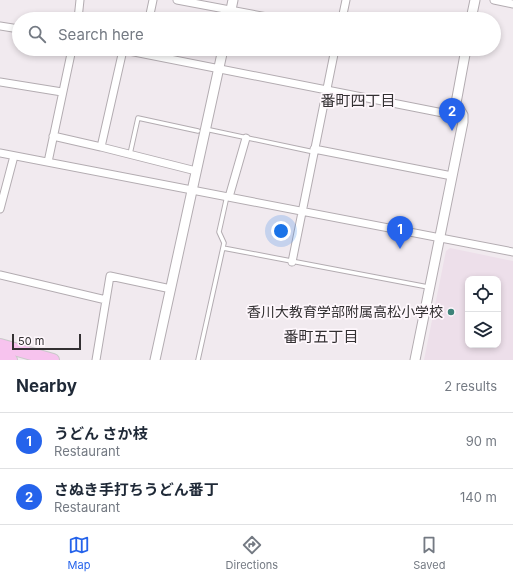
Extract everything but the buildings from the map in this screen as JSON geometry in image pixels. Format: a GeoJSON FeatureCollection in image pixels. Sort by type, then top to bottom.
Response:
{"type":"FeatureCollection","features":[{"type":"Feature","properties":{"kind":"main road"},"geometry":{"type":"LineString","coordinates":[[0,345],[53,360]]}},
{"type":"Feature","properties":{"kind":"main road"},"geometry":{"type":"LineString","coordinates":[[0,357],[11,360]]}},
{"type":"Feature","properties":{"kind":"street"},"geometry":{"type":"LineString","coordinates":[[79,12],[80,0]]}},
{"type":"Feature","properties":{"kind":"street"},"geometry":{"type":"LineString","coordinates":[[150,12],[153,0]]}},
{"type":"Feature","properties":{"kind":"street"},"geometry":{"type":"LineString","coordinates":[[178,0],[223,12]]}},
{"type":"Feature","properties":{"kind":"street"},"geometry":{"type":"LineString","coordinates":[[230,12],[233,0]]}},
{"type":"Feature","properties":{"kind":"street"},"geometry":{"type":"LineString","coordinates":[[343,12],[346,0]]}},
{"type":"Feature","properties":{"kind":"street"},"geometry":{"type":"LineString","coordinates":[[472,12],[475,0]]}},
{"type":"Feature","properties":{"kind":"street"},"geometry":{"type":"LineString","coordinates":[[494,0],[513,4]]}},
{"type":"Feature","properties":{"kind":"street"},"geometry":{"type":"LineString","coordinates":[[0,26],[12,28]]}},
{"type":"Feature","properties":{"kind":"street"},"geometry":{"type":"LineString","coordinates":[[48,162],[70,56]]}},
{"type":"Feature","properties":{"kind":"street"},"geometry":{"type":"LineString","coordinates":[[101,147],[120,56]]}},
{"type":"Feature","properties":{"kind":"street"},"geometry":{"type":"LineString","coordinates":[[164,56],[218,69],[448,114],[460,110]]}},
{"type":"Feature","properties":{"kind":"street"},"geometry":{"type":"LineString","coordinates":[[155,360],[221,56]]}},
{"type":"Feature","properties":{"kind":"street"},"geometry":{"type":"LineString","coordinates":[[292,262],[334,56]]}},
{"type":"Feature","properties":{"kind":"street"},"geometry":{"type":"LineString","coordinates":[[415,360],[463,122],[463,115],[456,103],[465,56]]}},
{"type":"Feature","properties":{"kind":"street"},"geometry":{"type":"LineString","coordinates":[[0,82],[62,92]]}},
{"type":"Feature","properties":{"kind":"street"},"geometry":{"type":"LineString","coordinates":[[53,136],[196,171]]}},
{"type":"Feature","properties":{"kind":"street"},"geometry":{"type":"LineString","coordinates":[[228,197],[246,138]]}},
{"type":"Feature","properties":{"kind":"street"},"geometry":{"type":"LineString","coordinates":[[314,151],[452,176]]}},
{"type":"Feature","properties":{"kind":"street"},"geometry":{"type":"LineString","coordinates":[[0,153],[513,252]]}},
{"type":"Feature","properties":{"kind":"street"},"geometry":{"type":"LineString","coordinates":[[0,209],[2,191],[14,156]]}},
{"type":"Feature","properties":{"kind":"street"},"geometry":{"type":"LineString","coordinates":[[0,275],[106,300]]}},
{"type":"Feature","properties":{"kind":"street"},"geometry":{"type":"LineString","coordinates":[[96,360],[110,276],[171,289]]}},
{"type":"Feature","properties":{"kind":"lane"},"geometry":{"type":"LineString","coordinates":[[130,154],[138,118],[198,131]]}},
{"type":"Feature","properties":{"kind":"lane"},"geometry":{"type":"LineString","coordinates":[[210,130],[314,151]]}},
{"type":"Feature","properties":{"kind":"lane"},"geometry":{"type":"LineString","coordinates":[[198,360],[224,243],[219,232],[228,197]]}},
{"type":"Feature","properties":{"kind":"lane"},"geometry":{"type":"LineString","coordinates":[[223,248],[429,287]]}},
{"type":"Feature","properties":{"kind":"shaded area","name":"香川大教育学部附属高松小学校"},"geometry":{"type":"Polygon","coordinates":[[[450,248],[513,261],[513,360],[424,360],[446,251],[450,248]]]}},
{"type":"Feature","properties":{"kind":"place","name":"さぬき手打ちうどん番丁"},"geometry":{"type":"Point","coordinates":[452,131]}},
{"type":"Feature","properties":{"kind":"place","name":"うどん さか枝"},"geometry":{"type":"Point","coordinates":[400,249]}},
{"type":"Feature","properties":{"kind":"place","name":"香川大教育学部附属高松小学校"},"geometry":{"type":"Point","coordinates":[451,312]}},
{"type":"Feature","properties":{"kind":"district","name":"番町四丁目"},"geometry":{"type":"Point","coordinates":[358,101]}},
{"type":"Feature","properties":{"kind":"district","name":"番町五丁目"},"geometry":{"type":"Point","coordinates":[321,337]}}]}
